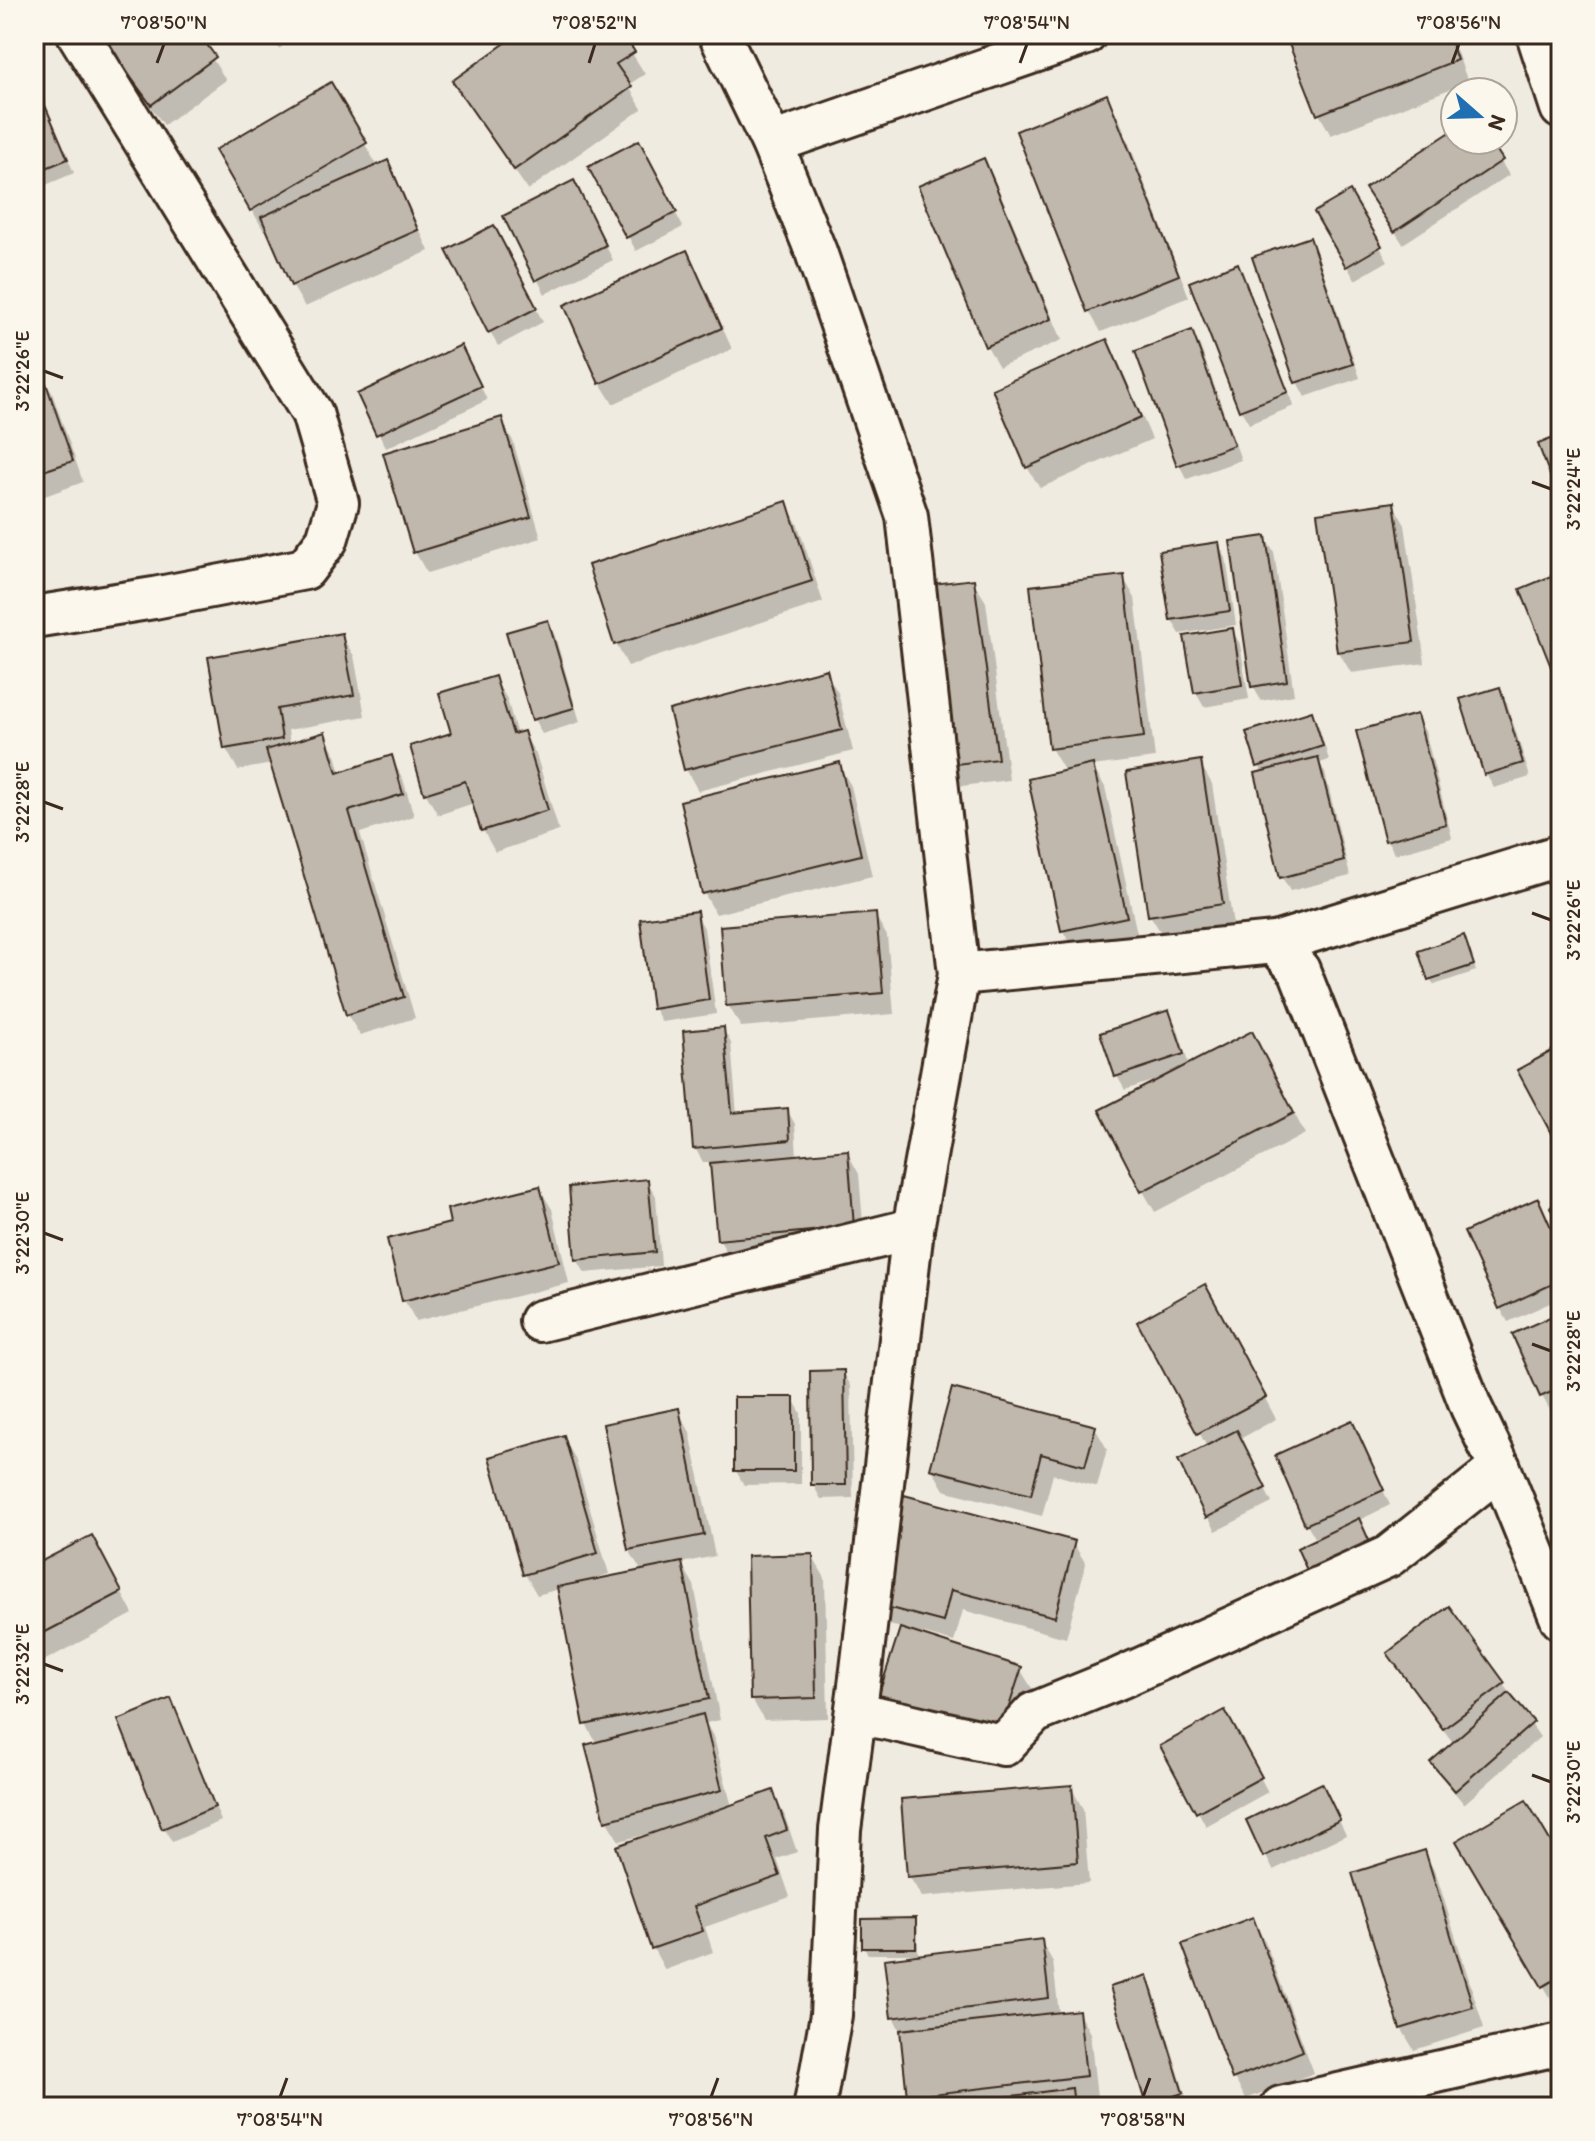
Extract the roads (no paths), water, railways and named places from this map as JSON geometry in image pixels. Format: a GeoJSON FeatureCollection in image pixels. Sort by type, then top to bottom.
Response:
{"type":"FeatureCollection","features":[{"type":"Feature","properties":{"kind":"street"},"geometry":{"type":"LineString","coordinates":[[34,617],[305,569],[327,540],[338,503],[312,413],[78,34]]}},
{"type":"Feature","properties":{"kind":"street"},"geometry":{"type":"LineString","coordinates":[[719,34],[772,143],[816,252],[907,516],[959,974],[913,1229],[840,1830],[831,2015],[815,2104]]}},
{"type":"Feature","properties":{"kind":"street"},"geometry":{"type":"LineString","coordinates":[[772,143],[1086,34]]}},
{"type":"Feature","properties":{"kind":"street"},"geometry":{"type":"LineString","coordinates":[[1537,34],[1561,108]]}},
{"type":"Feature","properties":{"kind":"street"},"geometry":{"type":"LineString","coordinates":[[959,974],[1275,943],[1561,855]]}},
{"type":"Feature","properties":{"kind":"street"},"geometry":{"type":"LineString","coordinates":[[1275,943],[1299,970],[1471,1407],[1500,1468],[1561,1619]]}},
{"type":"Feature","properties":{"kind":"street"},"geometry":{"type":"LineString","coordinates":[[540,1321],[913,1229]]}},
{"type":"Feature","properties":{"kind":"street"},"geometry":{"type":"LineString","coordinates":[[856,1713],[1004,1745],[1034,1713],[1134,1672],[1389,1556],[1500,1468]]}},
{"type":"Feature","properties":{"kind":"street"},"geometry":{"type":"LineString","coordinates":[[1281,2107],[1561,2044]]}}]}
